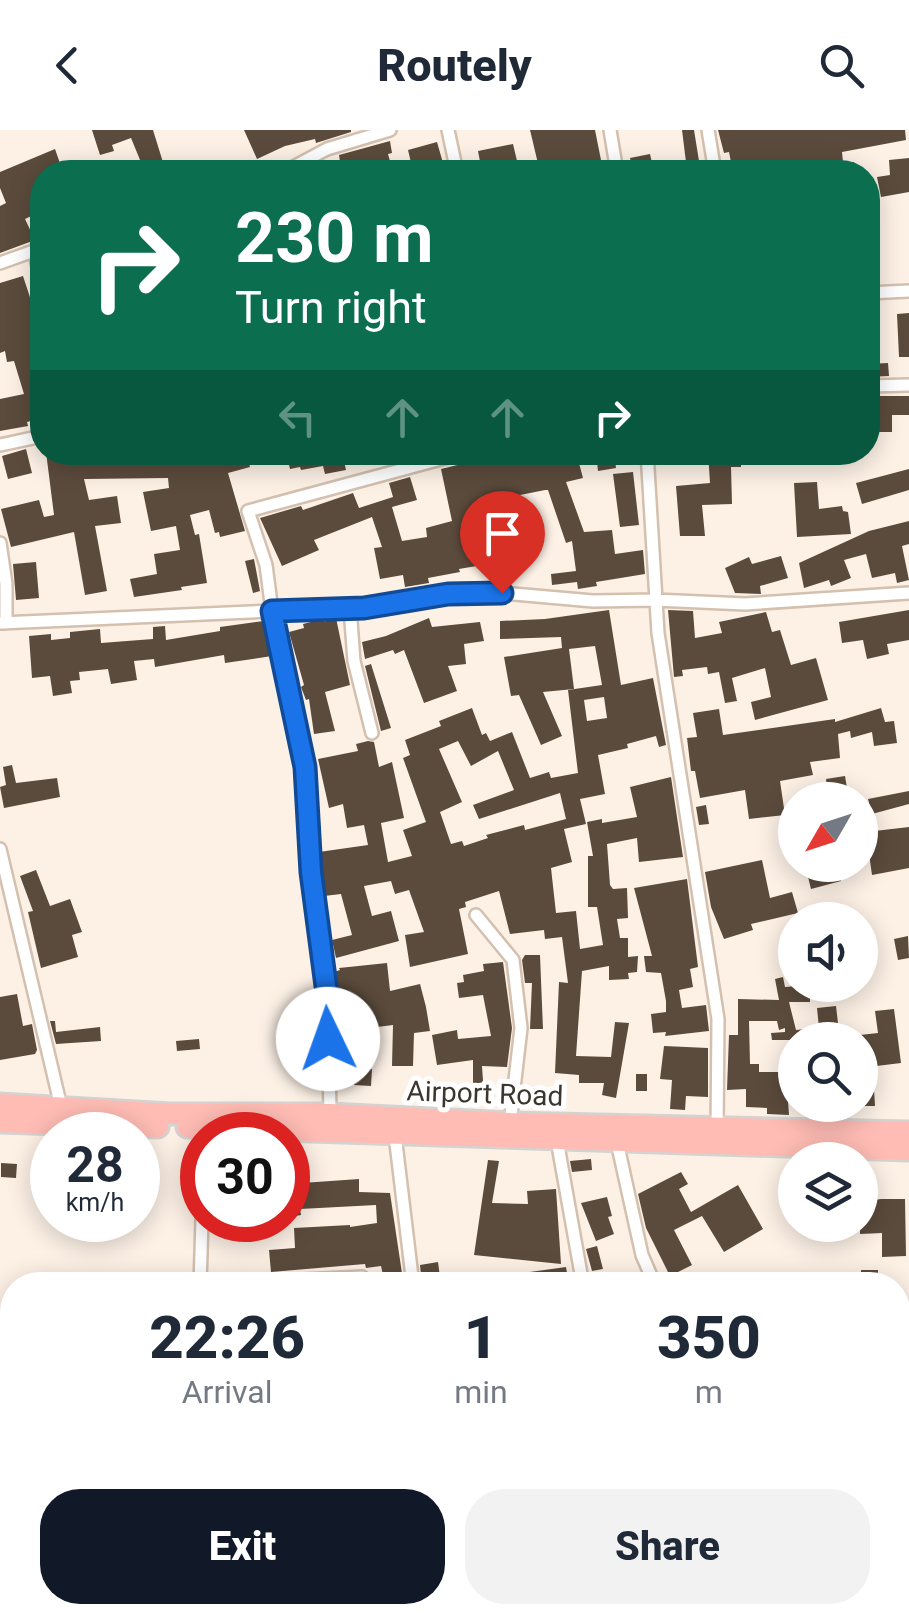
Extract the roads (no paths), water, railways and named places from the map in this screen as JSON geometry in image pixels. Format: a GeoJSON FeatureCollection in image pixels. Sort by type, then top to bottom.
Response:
{"type":"FeatureCollection","features":[{"type":"Feature","properties":{"kind":"highway","name":"Airport Road"},"geometry":{"type":"LineString","coordinates":[[0,1101],[30,1113]]}},
{"type":"Feature","properties":{"kind":"highway","name":"Airport Road"},"geometry":{"type":"LineString","coordinates":[[45,1112],[61,1107],[170,1114],[330,1114],[909,1150]]}},
{"type":"Feature","properties":{"kind":"highway","name":"Airport Road"},"geometry":{"type":"LineString","coordinates":[[0,1122],[30,1116]]}},
{"type":"Feature","properties":{"kind":"highway"},"geometry":{"type":"LineString","coordinates":[[0,1135],[30,1118]]}},
{"type":"Feature","properties":{"kind":"highway","name":"Airport Road"},"geometry":{"type":"LineString","coordinates":[[310,1134],[618,1142],[909,1132]]}},
{"type":"Feature","properties":{"kind":"street"},"geometry":{"type":"LineString","coordinates":[[310,160],[327,150],[390,130]]}},
{"type":"Feature","properties":{"kind":"street"},"geometry":{"type":"LineString","coordinates":[[448,130],[454,160]]}},
{"type":"Feature","properties":{"kind":"street"},"geometry":{"type":"LineString","coordinates":[[610,130],[614,160]]}},
{"type":"Feature","properties":{"kind":"street"},"geometry":{"type":"LineString","coordinates":[[708,130],[713,160]]}},
{"type":"Feature","properties":{"kind":"street"},"geometry":{"type":"LineString","coordinates":[[0,264],[30,252]]}},
{"type":"Feature","properties":{"kind":"street"},"geometry":{"type":"LineString","coordinates":[[880,292],[909,291]]}},
{"type":"Feature","properties":{"kind":"street"},"geometry":{"type":"LineString","coordinates":[[880,386],[909,385]]}},
{"type":"Feature","properties":{"kind":"street"},"geometry":{"type":"LineString","coordinates":[[0,445],[30,439]]}},
{"type":"Feature","properties":{"kind":"street"},"geometry":{"type":"LineString","coordinates":[[330,1114],[328,1001],[311,872],[305,767],[266,566],[248,511],[419,465]]}},
{"type":"Feature","properties":{"kind":"street"},"geometry":{"type":"LineString","coordinates":[[648,465],[655,600],[718,1019],[716,1136]]}},
{"type":"Feature","properties":{"kind":"street"},"geometry":{"type":"LineString","coordinates":[[0,543],[3,623],[350,608],[466,594],[502,593],[593,602],[744,604],[909,593]]}},
{"type":"Feature","properties":{"kind":"street"},"geometry":{"type":"LineString","coordinates":[[350,608],[354,660],[372,733]]}},
{"type":"Feature","properties":{"kind":"street"},"geometry":{"type":"LineString","coordinates":[[0,849],[61,1107]]}},
{"type":"Feature","properties":{"kind":"street"},"geometry":{"type":"LineString","coordinates":[[476,915],[513,960],[521,1028],[510,1123]]}},
{"type":"Feature","properties":{"kind":"street"},"geometry":{"type":"LineString","coordinates":[[395,1136],[411,1272]]}},
{"type":"Feature","properties":{"kind":"street"},"geometry":{"type":"LineString","coordinates":[[557,1140],[581,1272]]}},
{"type":"Feature","properties":{"kind":"street"},"geometry":{"type":"LineString","coordinates":[[618,1142],[642,1255],[649,1272]]}},
{"type":"Feature","properties":{"kind":"street"},"geometry":{"type":"LineString","coordinates":[[202,1242],[202,1272]]}}]}
